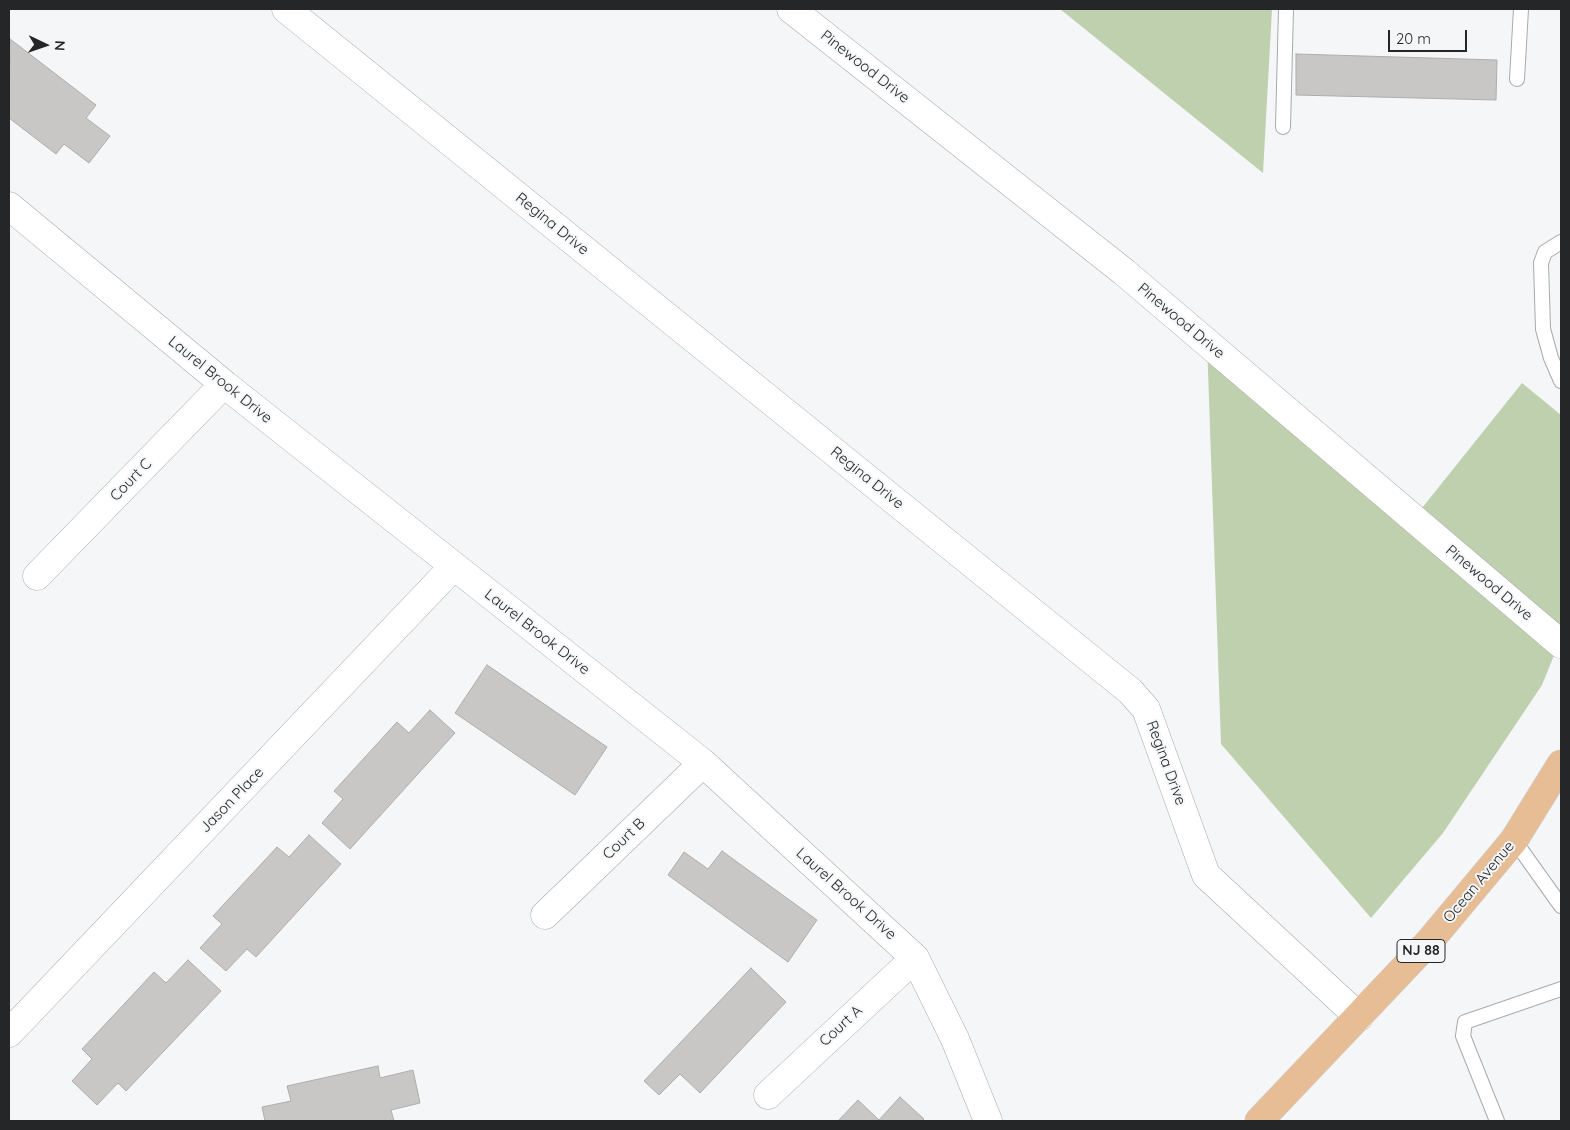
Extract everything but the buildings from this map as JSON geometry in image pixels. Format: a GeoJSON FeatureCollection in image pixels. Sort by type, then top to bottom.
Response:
{"type":"FeatureCollection","features":[{"type":"Feature","properties":{"kind":"main road","name":"Ocean Avenue"},"geometry":{"type":"LineString","coordinates":[[1268,1118],[1428,943],[1514,840],[1561,764]]}},
{"type":"Feature","properties":{"kind":"street","name":"Regina Drive"},"geometry":{"type":"LineString","coordinates":[[286,9],[1130,691],[1146,709],[1206,875],[1359,1017]]}},
{"type":"Feature","properties":{"kind":"street","name":"Pinewood Drive"},"geometry":{"type":"LineString","coordinates":[[791,9],[1124,272],[1561,644]]}},
{"type":"Feature","properties":{"kind":"street","name":"Laurel Brook Drive"},"geometry":{"type":"LineString","coordinates":[[12,216],[703,763],[915,958],[955,1039],[988,1121]]}},
{"type":"Feature","properties":{"kind":"street","name":"Court C"},"geometry":{"type":"LineString","coordinates":[[37,576],[224,384]]}},
{"type":"Feature","properties":{"kind":"street","name":"Jason Place"},"geometry":{"type":"LineString","coordinates":[[9,1033],[454,566]]}},
{"type":"Feature","properties":{"kind":"street","name":"Court B"},"geometry":{"type":"LineString","coordinates":[[545,915],[703,763]]}},
{"type":"Feature","properties":{"kind":"street","name":"Court A"},"geometry":{"type":"LineString","coordinates":[[768,1095],[915,958]]}},
{"type":"Feature","properties":{"kind":"lane"},"geometry":{"type":"LineString","coordinates":[[1283,127],[1286,9]]}},
{"type":"Feature","properties":{"kind":"lane"},"geometry":{"type":"LineString","coordinates":[[1517,79],[1521,9]]}},
{"type":"Feature","properties":{"kind":"lane"},"geometry":{"type":"LineString","coordinates":[[1561,242],[1546,252],[1540,263],[1543,329],[1551,358],[1561,381]]}},
{"type":"Feature","properties":{"kind":"lane"},"geometry":{"type":"LineString","coordinates":[[1514,840],[1561,906]]}},
{"type":"Feature","properties":{"kind":"lane"},"geometry":{"type":"LineString","coordinates":[[1496,1121],[1463,1036],[1465,1022],[1561,990]]}},
{"type":"Feature","properties":{"kind":"green space"},"geometry":{"type":"Polygon","coordinates":[[[1060,9],[1272,9],[1263,173],[1060,9]]]}},
{"type":"Feature","properties":{"kind":"green space"},"geometry":{"type":"Polygon","coordinates":[[[1207,342],[1418,513],[1522,383],[1561,415],[1561,638],[1542,685],[1443,833],[1371,918],[1221,744],[1207,342]]]}}]}
